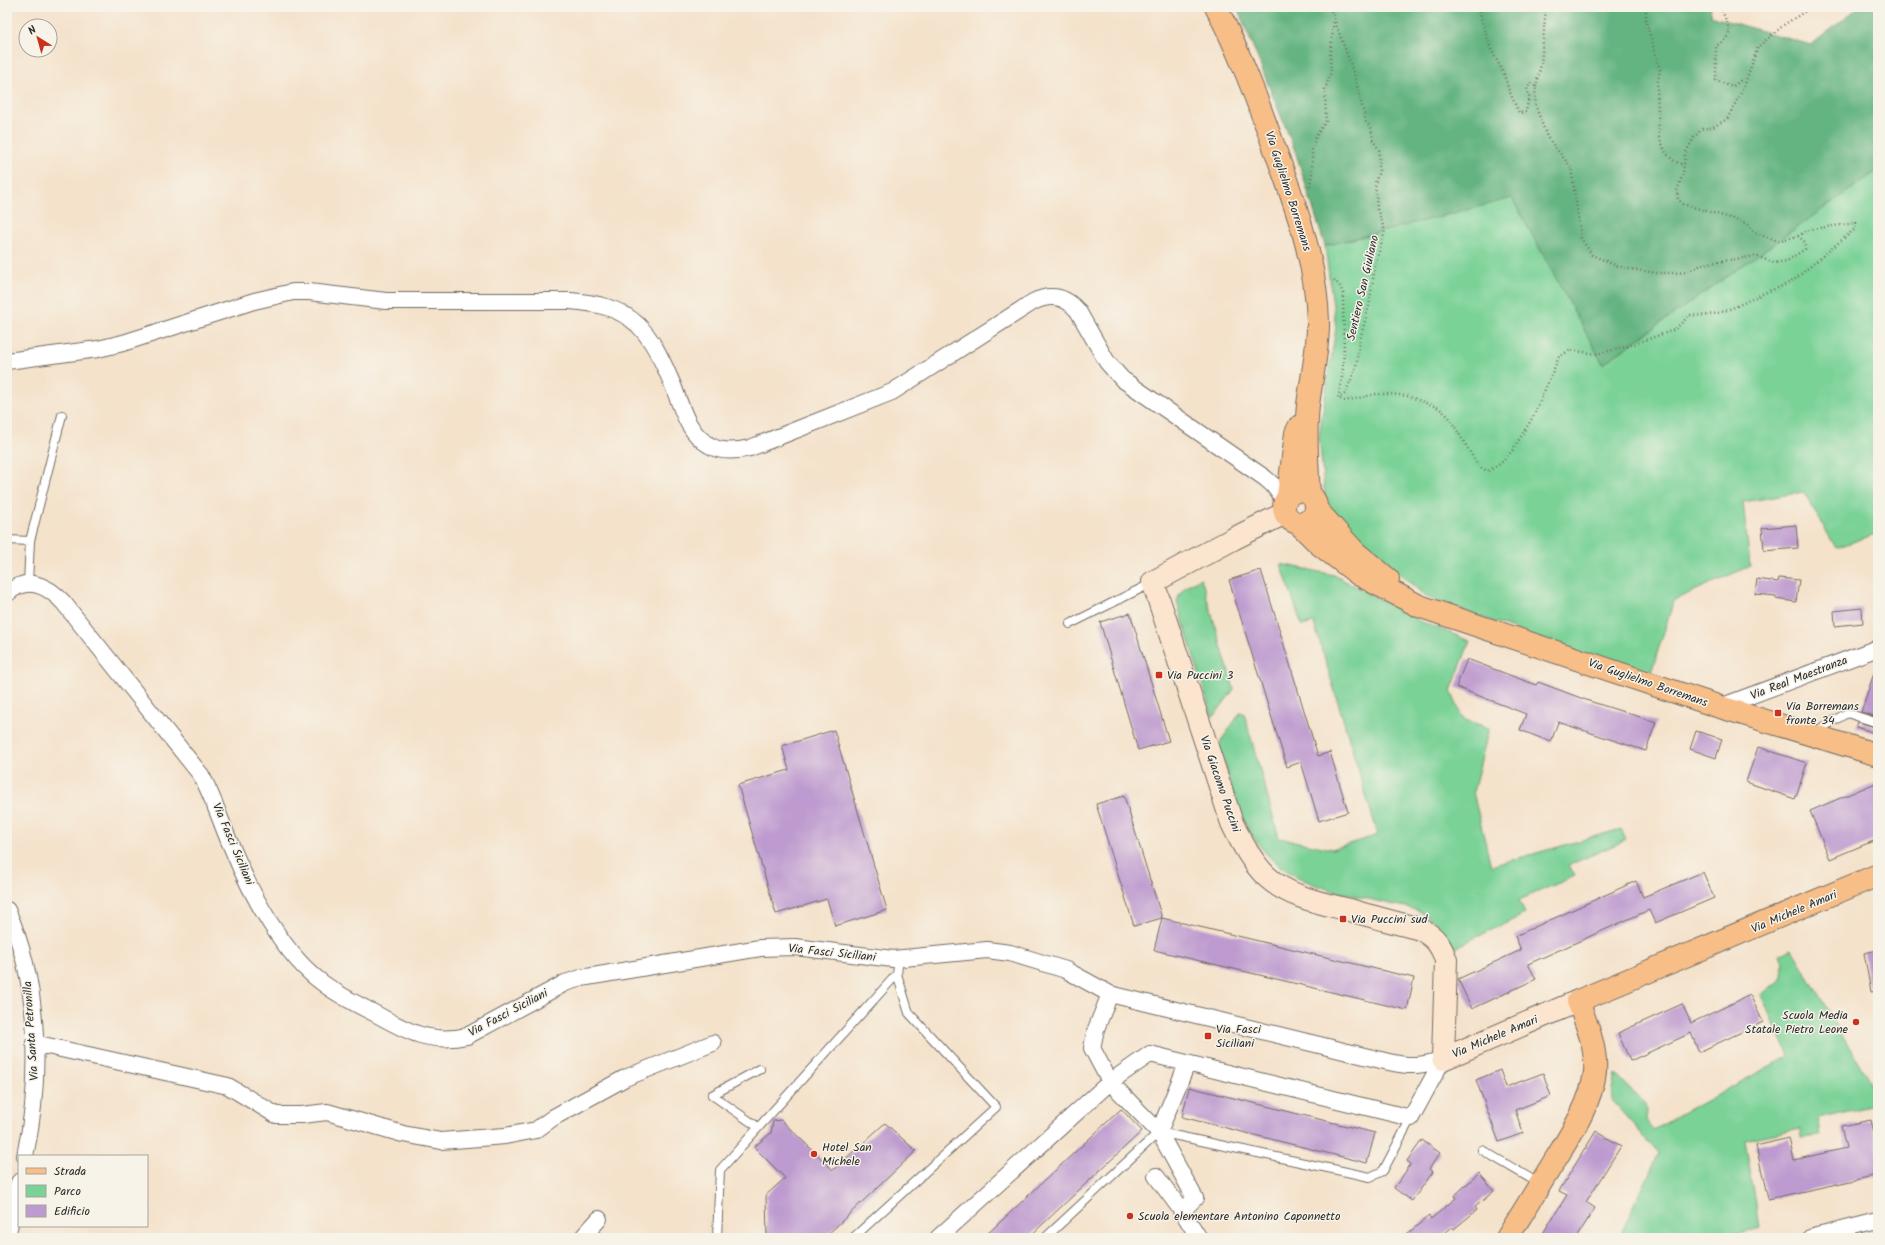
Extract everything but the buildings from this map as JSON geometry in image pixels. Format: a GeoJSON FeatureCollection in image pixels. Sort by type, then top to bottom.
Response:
{"type":"FeatureCollection","features":[{"type":"Feature","properties":{"kind":"main road","name":"Via Guglielmo Borremans"},"geometry":{"type":"LineString","coordinates":[[1216,7],[1248,76],[1303,229],[1314,275],[1318,323],[1308,408]]}},
{"type":"Feature","properties":{"kind":"main road"},"geometry":{"type":"LineString","coordinates":[[1289,508],[1309,520],[1315,515],[1308,408]]}},
{"type":"Feature","properties":{"kind":"main road"},"geometry":{"type":"LineString","coordinates":[[1308,408],[1296,433],[1289,508],[1318,544],[1358,574],[1419,606]]}},
{"type":"Feature","properties":{"kind":"main road"},"geometry":{"type":"LineString","coordinates":[[1153,582],[1289,508],[1294,492],[1299,490],[1313,501],[1355,552],[1419,606]]}},
{"type":"Feature","properties":{"kind":"main road","name":"Via Giacomo Puccini"},"geometry":{"type":"LineString","coordinates":[[1153,582],[1232,823],[1240,841],[1252,860],[1267,877],[1288,891],[1308,899],[1420,929],[1432,935],[1441,946],[1446,960],[1443,1059]]}},
{"type":"Feature","properties":{"kind":"main road","name":"Via Guglielmo Borremans"},"geometry":{"type":"LineString","coordinates":[[1419,606],[1720,708],[1878,755]]}},
{"type":"Feature","properties":{"kind":"main road","name":"Via Michele Amari"},"geometry":{"type":"LineString","coordinates":[[1443,1059],[1578,1001],[1873,879]]}},
{"type":"Feature","properties":{"kind":"main road"},"geometry":{"type":"LineString","coordinates":[[1507,1238],[1569,1136],[1591,1093],[1595,1070],[1593,1047],[1578,1001]]}},
{"type":"Feature","properties":{"kind":"street"},"geometry":{"type":"LineString","coordinates":[[7,361],[98,349],[123,343],[254,301],[293,292],[309,292],[386,301],[570,300],[591,302],[608,307],[622,314],[637,325],[649,339],[659,356],[692,430],[709,446],[720,450],[735,451],[750,448],[892,392],[1033,302],[1050,296],[1065,299],[1072,303],[1107,362],[1122,379],[1264,478],[1273,485],[1289,508]]}},
{"type":"Feature","properties":{"kind":"street"},"geometry":{"type":"LineString","coordinates":[[7,594],[24,583]]}},
{"type":"Feature","properties":{"kind":"street","name":"Via Fasci Siciliani"},"geometry":{"type":"LineString","coordinates":[[24,583],[43,586],[55,594],[63,602],[201,775],[212,795],[232,849],[244,875],[264,912],[300,962],[329,987],[410,1033],[439,1039],[454,1039],[467,1036],[548,992],[575,980],[760,948],[795,947],[876,958],[898,966],[987,950],[1010,953],[1066,970],[1110,994]]}},
{"type":"Feature","properties":{"kind":"street","name":"Via Real Maestranza"},"geometry":{"type":"LineString","coordinates":[[1720,708],[1878,648]]}},
{"type":"Feature","properties":{"kind":"street","name":"Via Santa Petronilla"},"geometry":{"type":"LineString","coordinates":[[7,910],[26,961],[32,1008],[35,1089],[30,1134],[25,1155]]}},
{"type":"Feature","properties":{"kind":"street"},"geometry":{"type":"LineString","coordinates":[[1110,994],[1096,1029],[1092,1048],[1110,1082],[1159,1132],[1195,1198],[1182,1211]]}},
{"type":"Feature","properties":{"kind":"street","name":"Via Michele Amari"},"geometry":{"type":"LineString","coordinates":[[1110,994],[1407,1066],[1424,1065],[1443,1059]]}},
{"type":"Feature","properties":{"kind":"street"},"geometry":{"type":"LineString","coordinates":[[34,1043],[228,1086],[276,1115],[302,1115],[327,1112],[403,1134],[441,1141],[505,1136],[536,1130],[554,1117],[625,1078],[713,1043]]}},
{"type":"Feature","properties":{"kind":"street"},"geometry":{"type":"LineString","coordinates":[[938,1238],[1110,1082],[1150,1054],[1411,1118],[1443,1059]]}},
{"type":"Feature","properties":{"kind":"street"},"geometry":{"type":"LineString","coordinates":[[1159,1132],[1187,1064]]}},
{"type":"Feature","properties":{"kind":"street"},"geometry":{"type":"LineString","coordinates":[[1156,1176],[1182,1211],[1199,1238]]}},
{"type":"Feature","properties":{"kind":"street"},"geometry":{"type":"LineString","coordinates":[[7,1237],[18,1187]]}},
{"type":"Feature","properties":{"kind":"street"},"geometry":{"type":"LineString","coordinates":[[582,1238],[599,1219]]}},
{"type":"Feature","properties":{"kind":"street"},"geometry":{"type":"LineString","coordinates":[[1810,1238],[1878,1221]]}},
{"type":"Feature","properties":{"kind":"lane"},"geometry":{"type":"LineString","coordinates":[[24,583],[30,540],[62,415]]}},
{"type":"Feature","properties":{"kind":"lane"},"geometry":{"type":"LineString","coordinates":[[7,540],[30,540]]}},
{"type":"Feature","properties":{"kind":"lane"},"geometry":{"type":"LineString","coordinates":[[1070,624],[1153,582]]}},
{"type":"Feature","properties":{"kind":"lane"},"geometry":{"type":"LineString","coordinates":[[1810,735],[1847,713],[1878,723]]}},
{"type":"Feature","properties":{"kind":"lane"},"geometry":{"type":"LineString","coordinates":[[716,1238],[720,1170],[898,966]]}},
{"type":"Feature","properties":{"kind":"lane"},"geometry":{"type":"LineString","coordinates":[[853,1238],[996,1107],[909,1013],[898,966]]}},
{"type":"Feature","properties":{"kind":"lane"},"geometry":{"type":"LineString","coordinates":[[758,1128],[712,1095],[760,1069]]}},
{"type":"Feature","properties":{"kind":"lane"},"geometry":{"type":"LineString","coordinates":[[1045,1238],[1159,1132],[1370,1177],[1383,1171],[1411,1118]]}},
{"type":"Feature","properties":{"kind":"lane"},"geometry":{"type":"LineString","coordinates":[[1482,1150],[1540,1184]]}},
{"type":"Feature","properties":{"kind":"path","name":"Sentiero San Giuliano"},"geometry":{"type":"LineString","coordinates":[[1330,7],[1355,77],[1366,122],[1371,128],[1373,140],[1379,150],[1379,171],[1375,183],[1377,209],[1385,231],[1376,261],[1369,306],[1360,340],[1356,367],[1345,394],[1338,398]]}},
{"type":"Feature","properties":{"kind":"path"},"geometry":{"type":"LineString","coordinates":[[1478,7],[1490,47],[1504,74],[1508,88],[1519,113],[1526,112],[1529,97],[1527,88],[1531,82],[1536,87]]}},
{"type":"Feature","properties":{"kind":"path"},"geometry":{"type":"LineString","coordinates":[[1546,7],[1541,64],[1535,94],[1536,107],[1547,137],[1571,167],[1581,238],[1592,255],[1617,266],[1631,269],[1656,273],[1687,272],[1703,264],[1756,256],[1774,263],[1786,261],[1805,249],[1805,242],[1798,236]]}},
{"type":"Feature","properties":{"kind":"path"},"geometry":{"type":"LineString","coordinates":[[1646,7],[1646,21],[1660,70],[1657,86],[1659,137],[1666,153],[1674,162],[1683,166]]}},
{"type":"Feature","properties":{"kind":"path"},"geometry":{"type":"LineString","coordinates":[[1721,7],[1730,32],[1726,39],[1716,46],[1716,80],[1732,86],[1747,76]]}},
{"type":"Feature","properties":{"kind":"path"},"geometry":{"type":"LineString","coordinates":[[1314,275],[1321,272],[1327,273],[1339,285],[1343,293],[1345,350],[1344,367],[1338,398],[1345,401],[1376,394],[1391,394],[1408,396],[1439,408],[1449,417],[1480,466],[1488,471],[1500,464],[1512,451],[1533,417],[1558,357],[1570,350],[1597,354],[1628,346],[1674,330],[1690,315],[1700,316],[1729,310],[1794,280],[1855,229],[1856,223],[1811,229],[1798,236],[1778,241],[1754,232],[1748,225],[1737,220],[1683,204],[1678,198],[1677,191],[1683,174],[1685,154],[1695,136],[1702,129],[1713,127],[1726,119],[1736,104],[1758,47],[1785,24],[1804,12],[1807,7]]}},
{"type":"Feature","properties":{"kind":"path","name":"Sentiero San Giuliano"},"geometry":{"type":"LineString","coordinates":[[1308,192],[1312,173],[1312,148],[1316,136],[1326,121],[1326,89],[1330,72],[1330,55],[1334,20]]}},
{"type":"Feature","properties":{"kind":"green space"},"geometry":{"type":"Polygon","coordinates":[[[1237,7],[1711,7],[1710,16],[1811,45],[1859,7],[1878,7],[1878,170],[1603,364],[1512,198],[1325,246],[1295,151],[1237,7]]]}},
{"type":"Feature","properties":{"kind":"green space"},"geometry":{"type":"Polygon","coordinates":[[[1878,170],[1878,533],[1836,548],[1804,492],[1743,502],[1750,566],[1674,600],[1649,679],[1426,597],[1326,507],[1319,436],[1336,328],[1325,246],[1512,198],[1603,364],[1878,170]]]}},
{"type":"Feature","properties":{"kind":"green space"},"geometry":{"type":"Polygon","coordinates":[[[1281,564],[1334,575],[1422,622],[1470,641],[1451,691],[1463,719],[1489,728],[1473,792],[1491,866],[1621,829],[1626,840],[1569,865],[1575,876],[1519,900],[1525,914],[1452,949],[1437,925],[1429,917],[1420,912],[1410,908],[1353,896],[1320,886],[1289,872],[1275,862],[1263,850],[1247,826],[1235,800],[1219,744],[1240,713],[1244,713],[1279,838],[1332,849],[1378,835],[1314,623],[1302,626],[1281,564]]]}},
{"type":"Feature","properties":{"kind":"green space"},"geometry":{"type":"Polygon","coordinates":[[[1201,578],[1234,689],[1215,715],[1212,716],[1177,602],[1180,593],[1183,590],[1201,578]]]}},
{"type":"Feature","properties":{"kind":"green space"},"geometry":{"type":"Polygon","coordinates":[[[1792,949],[1878,1096],[1878,1104],[1818,1118],[1821,1135],[1801,1137],[1800,1128],[1745,1140],[1760,1228],[1719,1238],[1619,1238],[1659,1153],[1611,1100],[1616,1074],[1645,1104],[1647,1111],[1646,1120],[1653,1130],[1788,1056],[1761,995],[1782,978],[1783,963],[1780,955],[1792,949]]]}},
{"type":"Feature","properties":{"kind":"place","name":"Via Puccini 3"},"geometry":{"type":"Point","coordinates":[1159,675]}},
{"type":"Feature","properties":{"kind":"place","name":"Via Borremans fronte 34"},"geometry":{"type":"Point","coordinates":[1778,713]}},
{"type":"Feature","properties":{"kind":"place","name":"Via Puccini sud"},"geometry":{"type":"Point","coordinates":[1343,919]}},
{"type":"Feature","properties":{"kind":"place","name":"Scuola Media Statale Pietro Leone"},"geometry":{"type":"Point","coordinates":[1856,1022]}},
{"type":"Feature","properties":{"kind":"place","name":"Via Fasci Siciliani"},"geometry":{"type":"Point","coordinates":[1208,1036]}},
{"type":"Feature","properties":{"kind":"place","name":"Hotel San Michele"},"geometry":{"type":"Point","coordinates":[814,1154]}},
{"type":"Feature","properties":{"kind":"place","name":"Scuola elementare Antonino Caponnetto"},"geometry":{"type":"Point","coordinates":[1130,1216]}}]}
